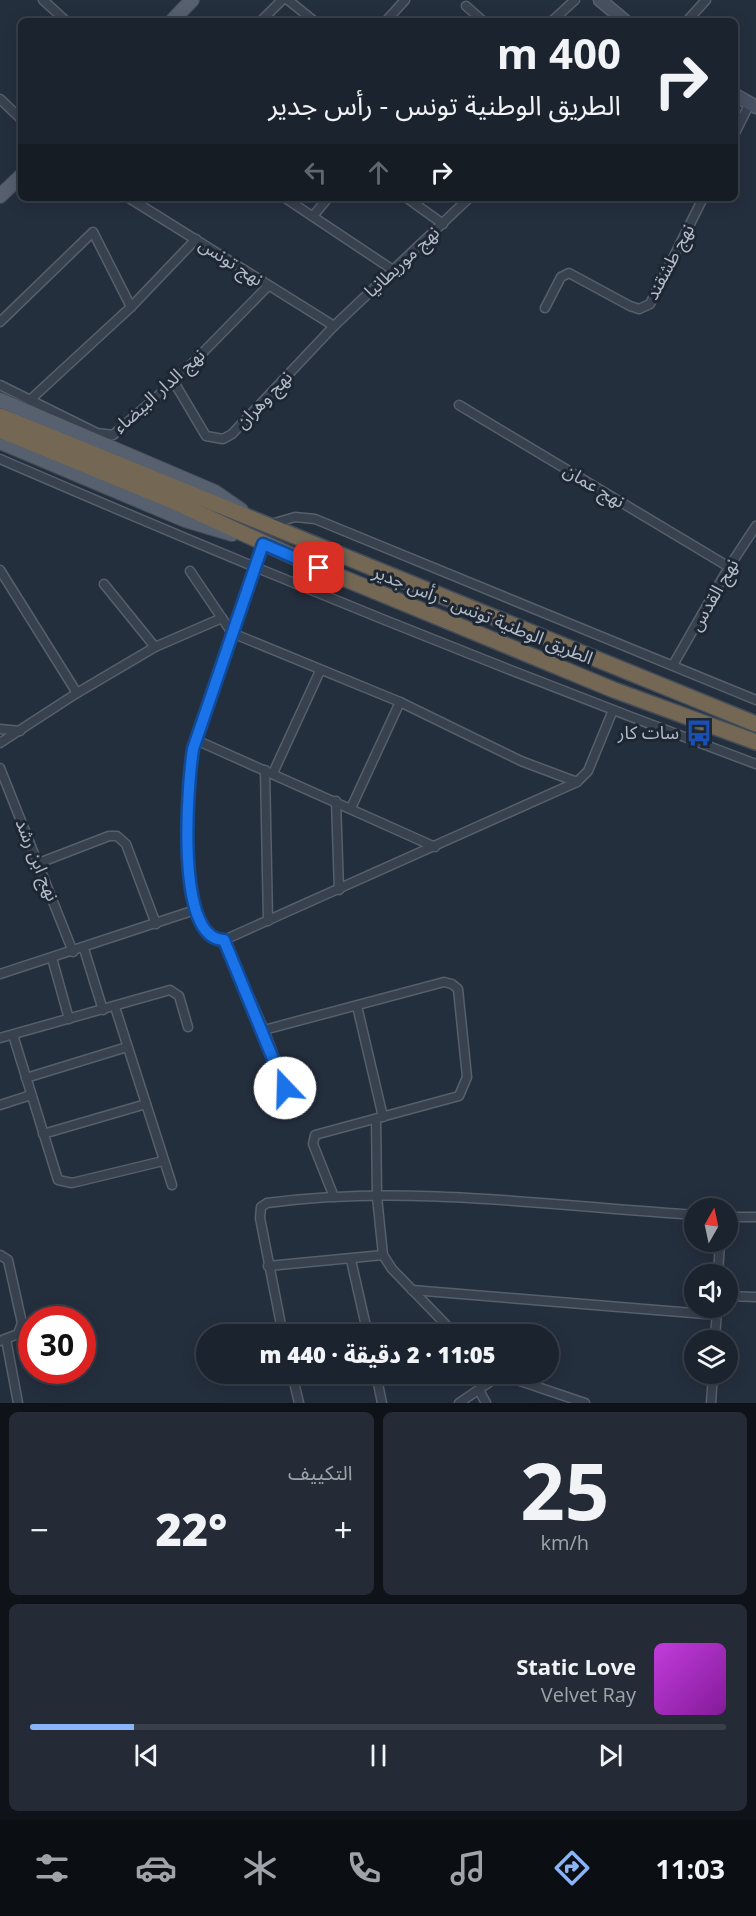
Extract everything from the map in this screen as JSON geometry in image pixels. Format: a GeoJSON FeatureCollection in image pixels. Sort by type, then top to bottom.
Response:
{"type":"FeatureCollection","features":[{"type":"Feature","properties":{"kind":"highway","name":"الطريق الوطنية تونس - رأس جدير"},"geometry":{"type":"LineString","coordinates":[[0,416],[170,493],[260,542],[614,690],[756,742]]}},
{"type":"Feature","properties":{"kind":"highway","name":"الطريق الوطنية تونس - رأس جدير"},"geometry":{"type":"LineString","coordinates":[[0,430],[170,493],[263,524],[756,724]]}},
{"type":"Feature","properties":{"kind":"main road"},"geometry":{"type":"LineString","coordinates":[[175,18],[192,0]]}},
{"type":"Feature","properties":{"kind":"main road"},"geometry":{"type":"LineString","coordinates":[[600,0],[621,18]]}},
{"type":"Feature","properties":{"kind":"main road"},"geometry":{"type":"LineString","coordinates":[[738,96],[753,105]]}},
{"type":"Feature","properties":{"kind":"main road"},"geometry":{"type":"LineString","coordinates":[[0,196],[18,179]]}},
{"type":"Feature","properties":{"kind":"main road"},"geometry":{"type":"LineString","coordinates":[[0,400],[215,492],[263,524]]}},
{"type":"Feature","properties":{"kind":"main road"},"geometry":{"type":"LineString","coordinates":[[0,442],[185,520],[260,542]]}},
{"type":"Feature","properties":{"kind":"street"},"geometry":{"type":"LineString","coordinates":[[43,0],[63,18]]}},
{"type":"Feature","properties":{"kind":"street"},"geometry":{"type":"LineString","coordinates":[[264,18],[282,0]]}},
{"type":"Feature","properties":{"kind":"street"},"geometry":{"type":"LineString","coordinates":[[288,0],[310,18]]}},
{"type":"Feature","properties":{"kind":"street"},"geometry":{"type":"LineString","coordinates":[[389,18],[405,0]]}},
{"type":"Feature","properties":{"kind":"street"},"geometry":{"type":"LineString","coordinates":[[555,18],[575,0]]}},
{"type":"Feature","properties":{"kind":"street"},"geometry":{"type":"LineString","coordinates":[[690,18],[706,0]]}},
{"type":"Feature","properties":{"kind":"street"},"geometry":{"type":"LineString","coordinates":[[466,6],[480,18]]}},
{"type":"Feature","properties":{"kind":"street"},"geometry":{"type":"LineString","coordinates":[[0,99],[18,116]]}},
{"type":"Feature","properties":{"kind":"street"},"geometry":{"type":"LineString","coordinates":[[738,128],[753,105]]}},
{"type":"Feature","properties":{"kind":"street","name":"نهج تونس"},"geometry":{"type":"LineString","coordinates":[[134,201],[334,326]]}},
{"type":"Feature","properties":{"kind":"street"},"geometry":{"type":"LineString","coordinates":[[290,201],[393,270]]}},
{"type":"Feature","properties":{"kind":"street"},"geometry":{"type":"LineString","coordinates":[[313,216],[326,201]]}},
{"type":"Feature","properties":{"kind":"street"},"geometry":{"type":"LineString","coordinates":[[411,201],[442,224]]}},
{"type":"Feature","properties":{"kind":"street","name":"نهج موريطانيا"},"geometry":{"type":"LineString","coordinates":[[334,326],[466,201]]}},
{"type":"Feature","properties":{"kind":"street","name":"نهج طشقند"},"geometry":{"type":"LineString","coordinates":[[545,308],[561,278],[569,273],[630,306],[639,309],[650,304],[702,201]]}},
{"type":"Feature","properties":{"kind":"street"},"geometry":{"type":"LineString","coordinates":[[0,322],[93,232],[131,307]]}},
{"type":"Feature","properties":{"kind":"street"},"geometry":{"type":"LineString","coordinates":[[30,400],[131,307],[196,239]]}},
{"type":"Feature","properties":{"kind":"street","name":"نهج الدار البيضاء"},"geometry":{"type":"LineString","coordinates":[[0,385],[97,433],[108,436],[118,432],[174,382],[268,286]]}},
{"type":"Feature","properties":{"kind":"street","name":"نهج وهران"},"geometry":{"type":"LineString","coordinates":[[174,382],[206,436],[223,439],[232,434],[334,326]]}},
{"type":"Feature","properties":{"kind":"street","name":"نهج عمان"},"geometry":{"type":"LineString","coordinates":[[459,405],[729,567]]}},
{"type":"Feature","properties":{"kind":"street"},"geometry":{"type":"LineString","coordinates":[[0,459],[255,567],[613,710],[756,764]]}},
{"type":"Feature","properties":{"kind":"street"},"geometry":{"type":"LineString","coordinates":[[263,524],[295,518],[315,519],[756,700]]}},
{"type":"Feature","properties":{"kind":"street","name":"نهج القدس"},"geometry":{"type":"LineString","coordinates":[[673,665],[729,567],[756,526]]}},
{"type":"Feature","properties":{"kind":"street"},"geometry":{"type":"LineString","coordinates":[[260,542],[255,567],[196,740],[189,780],[190,885],[195,910],[210,935],[224,940],[577,782],[588,771],[613,710]]}},
{"type":"Feature","properties":{"kind":"street"},"geometry":{"type":"LineString","coordinates":[[0,570],[77,693]]}},
{"type":"Feature","properties":{"kind":"street"},"geometry":{"type":"LineString","coordinates":[[190,571],[232,633],[399,702],[520,761],[577,782]]}},
{"type":"Feature","properties":{"kind":"street"},"geometry":{"type":"LineString","coordinates":[[104,584],[154,648]]}},
{"type":"Feature","properties":{"kind":"street"},"geometry":{"type":"LineString","coordinates":[[0,743],[77,693],[154,648],[222,618]]}},
{"type":"Feature","properties":{"kind":"street"},"geometry":{"type":"LineString","coordinates":[[268,921],[269,771],[320,671]]}},
{"type":"Feature","properties":{"kind":"street"},"geometry":{"type":"LineString","coordinates":[[351,808],[399,702]]}},
{"type":"Feature","properties":{"kind":"street"},"geometry":{"type":"LineString","coordinates":[[0,728],[21,731]]}},
{"type":"Feature","properties":{"kind":"street"},"geometry":{"type":"LineString","coordinates":[[196,740],[435,847]]}},
{"type":"Feature","properties":{"kind":"street","name":"نهج ابن رشد"},"geometry":{"type":"LineString","coordinates":[[0,768],[73,952]]}},
{"type":"Feature","properties":{"kind":"street"},"geometry":{"type":"LineString","coordinates":[[336,801],[339,890]]}},
{"type":"Feature","properties":{"kind":"street"},"geometry":{"type":"LineString","coordinates":[[39,863],[109,836],[117,836],[126,844],[156,924]]}},
{"type":"Feature","properties":{"kind":"street"},"geometry":{"type":"LineString","coordinates":[[0,974],[84,949],[195,910]]}},
{"type":"Feature","properties":{"kind":"street"},"geometry":{"type":"LineString","coordinates":[[224,940],[264,1030],[293,1107]]}},
{"type":"Feature","properties":{"kind":"street"},"geometry":{"type":"LineString","coordinates":[[84,949],[103,1010]]}},
{"type":"Feature","properties":{"kind":"street"},"geometry":{"type":"LineString","coordinates":[[52,958],[69,1019]]}},
{"type":"Feature","properties":{"kind":"street"},"geometry":{"type":"LineString","coordinates":[[264,1030],[444,982],[455,986],[461,999],[467,1077],[463,1091],[459,1095],[315,1135],[312,1139],[334,1197]]}},
{"type":"Feature","properties":{"kind":"street"},"geometry":{"type":"LineString","coordinates":[[0,1038],[173,991],[181,1000],[188,1026]]}},
{"type":"Feature","properties":{"kind":"street"},"geometry":{"type":"LineString","coordinates":[[357,1006],[379,1118],[377,1197],[383,1255],[392,1269],[445,1324]]}},
{"type":"Feature","properties":{"kind":"street"},"geometry":{"type":"LineString","coordinates":[[115,1007],[172,1185]]}},
{"type":"Feature","properties":{"kind":"street"},"geometry":{"type":"LineString","coordinates":[[13,1035],[55,1176],[62,1182],[72,1183],[163,1161]]}},
{"type":"Feature","properties":{"kind":"street"},"geometry":{"type":"LineString","coordinates":[[26,1078],[127,1047]]}},
{"type":"Feature","properties":{"kind":"street"},"geometry":{"type":"LineString","coordinates":[[0,1105],[31,1095]]}},
{"type":"Feature","properties":{"kind":"street"},"geometry":{"type":"LineString","coordinates":[[43,1134],[146,1104]]}},
{"type":"Feature","properties":{"kind":"street"},"geometry":{"type":"LineString","coordinates":[[281,1324],[260,1218],[262,1205],[270,1202],[334,1197],[452,1197],[684,1214]]}},
{"type":"Feature","properties":{"kind":"street"},"geometry":{"type":"LineString","coordinates":[[738,1217],[756,1217]]}},
{"type":"Feature","properties":{"kind":"street"},"geometry":{"type":"LineString","coordinates":[[0,1255],[8,1260],[22,1323],[20,1332],[3,1340],[18,1403]]}},
{"type":"Feature","properties":{"kind":"street"},"geometry":{"type":"LineString","coordinates":[[268,1266],[351,1260],[383,1255]]}},
{"type":"Feature","properties":{"kind":"street"},"geometry":{"type":"LineString","coordinates":[[351,1260],[366,1324]]}},
{"type":"Feature","properties":{"kind":"street"},"geometry":{"type":"LineString","coordinates":[[412,1290],[684,1309]]}},
{"type":"Feature","properties":{"kind":"street"},"geometry":{"type":"LineString","coordinates":[[738,1296],[756,1297]]}},
{"type":"Feature","properties":{"kind":"street"},"geometry":{"type":"LineString","coordinates":[[294,1384],[299,1403]]}},
{"type":"Feature","properties":{"kind":"street"},"geometry":{"type":"LineString","coordinates":[[378,1384],[382,1403]]}},
{"type":"Feature","properties":{"kind":"street"},"geometry":{"type":"LineString","coordinates":[[459,1403],[480,1392],[488,1384]]}},
{"type":"Feature","properties":{"kind":"street"},"geometry":{"type":"LineString","coordinates":[[528,1384],[581,1402]]}},
{"type":"Feature","properties":{"kind":"street"},"geometry":{"type":"LineString","coordinates":[[711,1403],[712,1384]]}},
{"type":"Feature","properties":{"kind":"street"},"geometry":{"type":"LineString","coordinates":[[480,1392],[486,1403]]}},
{"type":"Feature","properties":{"kind":"place","name":"سات كار"},"geometry":{"type":"Point","coordinates":[699,733]}},
{"type":"Feature","properties":{"kind":"route"},"geometry":{"type":"LineString","coordinates":[[285,1088],[264,1030],[224,940],[213,938],[207,932],[194,908],[189,874],[189,780],[193,749],[263,544],[319,568]]}}]}
